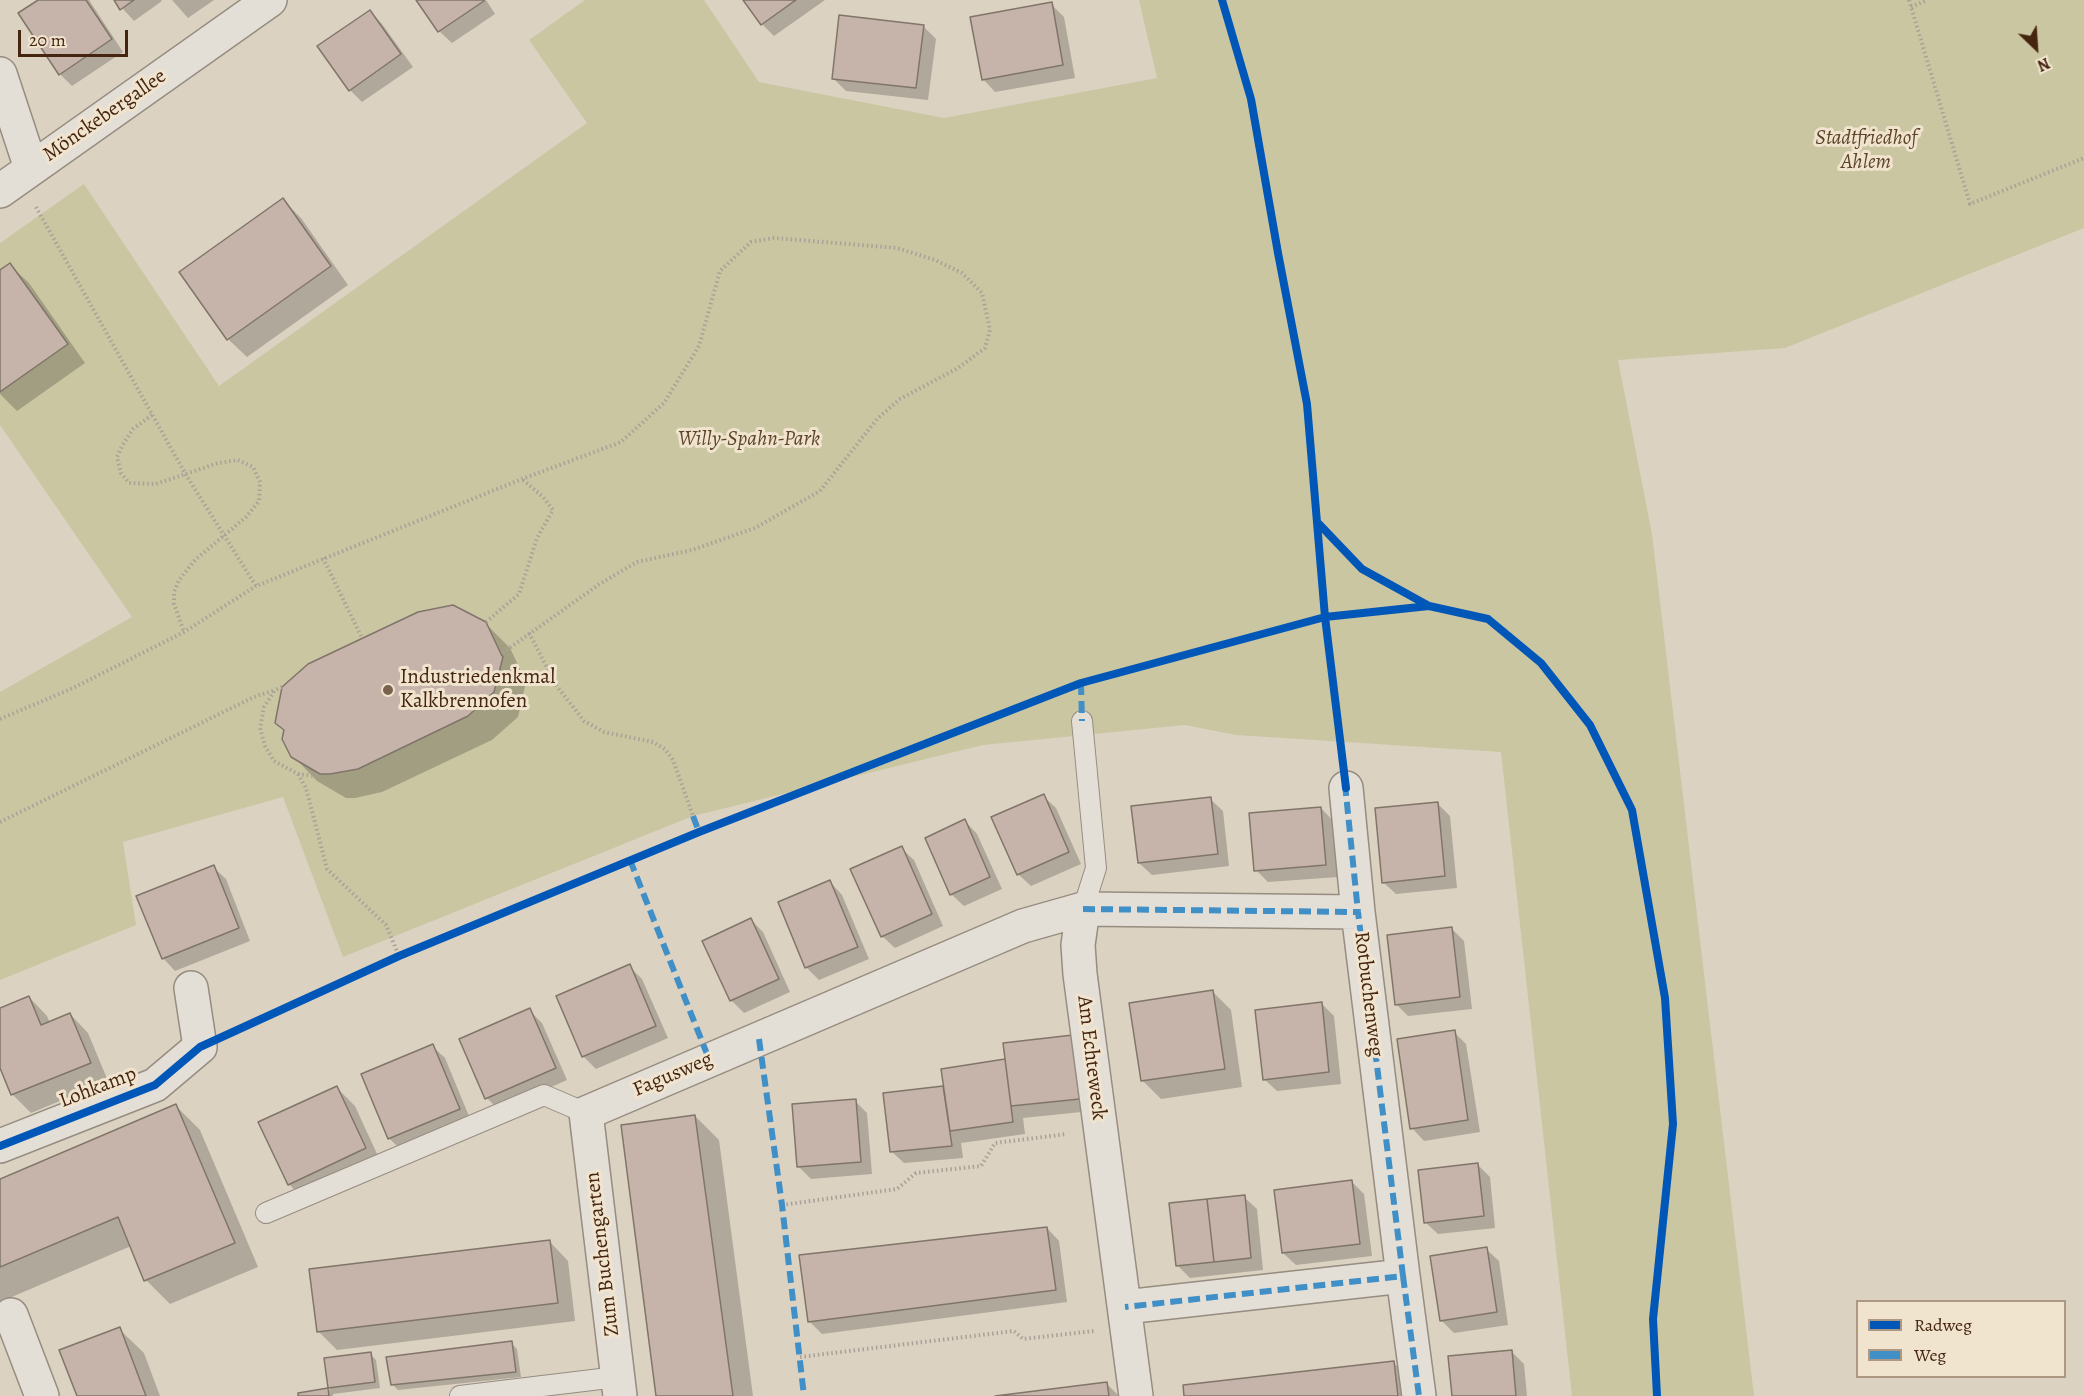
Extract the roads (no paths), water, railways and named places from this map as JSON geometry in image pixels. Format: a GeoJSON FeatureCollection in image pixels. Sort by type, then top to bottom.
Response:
{"type":"FeatureCollection","features":[{"type":"Feature","properties":{"kind":"street","name":"Mönckebergallee"},"geometry":{"type":"LineString","coordinates":[[17,179],[270,0]]}},
{"type":"Feature","properties":{"kind":"street"},"geometry":{"type":"LineString","coordinates":[[0,74],[17,179]]}},
{"type":"Feature","properties":{"kind":"street"},"geometry":{"type":"LineString","coordinates":[[1346,788],[1358,912]]}},
{"type":"Feature","properties":{"kind":"street","name":"Rotbuchenweg"},"geometry":{"type":"LineString","coordinates":[[1083,909],[1358,912],[1419,1396]]}},
{"type":"Feature","properties":{"kind":"street","name":"Fagusweg"},"geometry":{"type":"LineString","coordinates":[[586,1113],[1023,926],[1083,909]]}},
{"type":"Feature","properties":{"kind":"street","name":"Am Echteweck"},"geometry":{"type":"LineString","coordinates":[[1083,909],[1078,945],[1136,1396]]}},
{"type":"Feature","properties":{"kind":"street","name":"Lohkamp"},"geometry":{"type":"LineString","coordinates":[[0,1146],[155,1084],[200,1047],[191,988]]}},
{"type":"Feature","properties":{"kind":"street","name":"Zum Buchengarten"},"geometry":{"type":"LineString","coordinates":[[586,1113],[619,1387]]}},
{"type":"Feature","properties":{"kind":"street"},"geometry":{"type":"LineString","coordinates":[[1126,1317],[1403,1276]]}},
{"type":"Feature","properties":{"kind":"street"},"geometry":{"type":"LineString","coordinates":[[11,1315],[42,1396]]}},
{"type":"Feature","properties":{"kind":"lane","name":"Am Echteweck"},"geometry":{"type":"LineString","coordinates":[[1082,721],[1096,868],[1083,909]]}},
{"type":"Feature","properties":{"kind":"lane"},"geometry":{"type":"LineString","coordinates":[[266,1213],[544,1095],[586,1113]]}},
{"type":"Feature","properties":{"kind":"lane"},"geometry":{"type":"LineString","coordinates":[[460,1396],[619,1387]]}},
{"type":"Feature","properties":{"kind":"place","name":"Industriedenkmal Kalkbrennofen"},"geometry":{"type":"Point","coordinates":[388,690]}},
{"type":"Feature","properties":{"kind":"park label","name":"Stadtfriedhof Ahlem"},"geometry":{"type":"Point","coordinates":[1866,151]}},
{"type":"Feature","properties":{"kind":"park label","name":"Willy-Spahn-Park"},"geometry":{"type":"Point","coordinates":[749,440]}}]}
